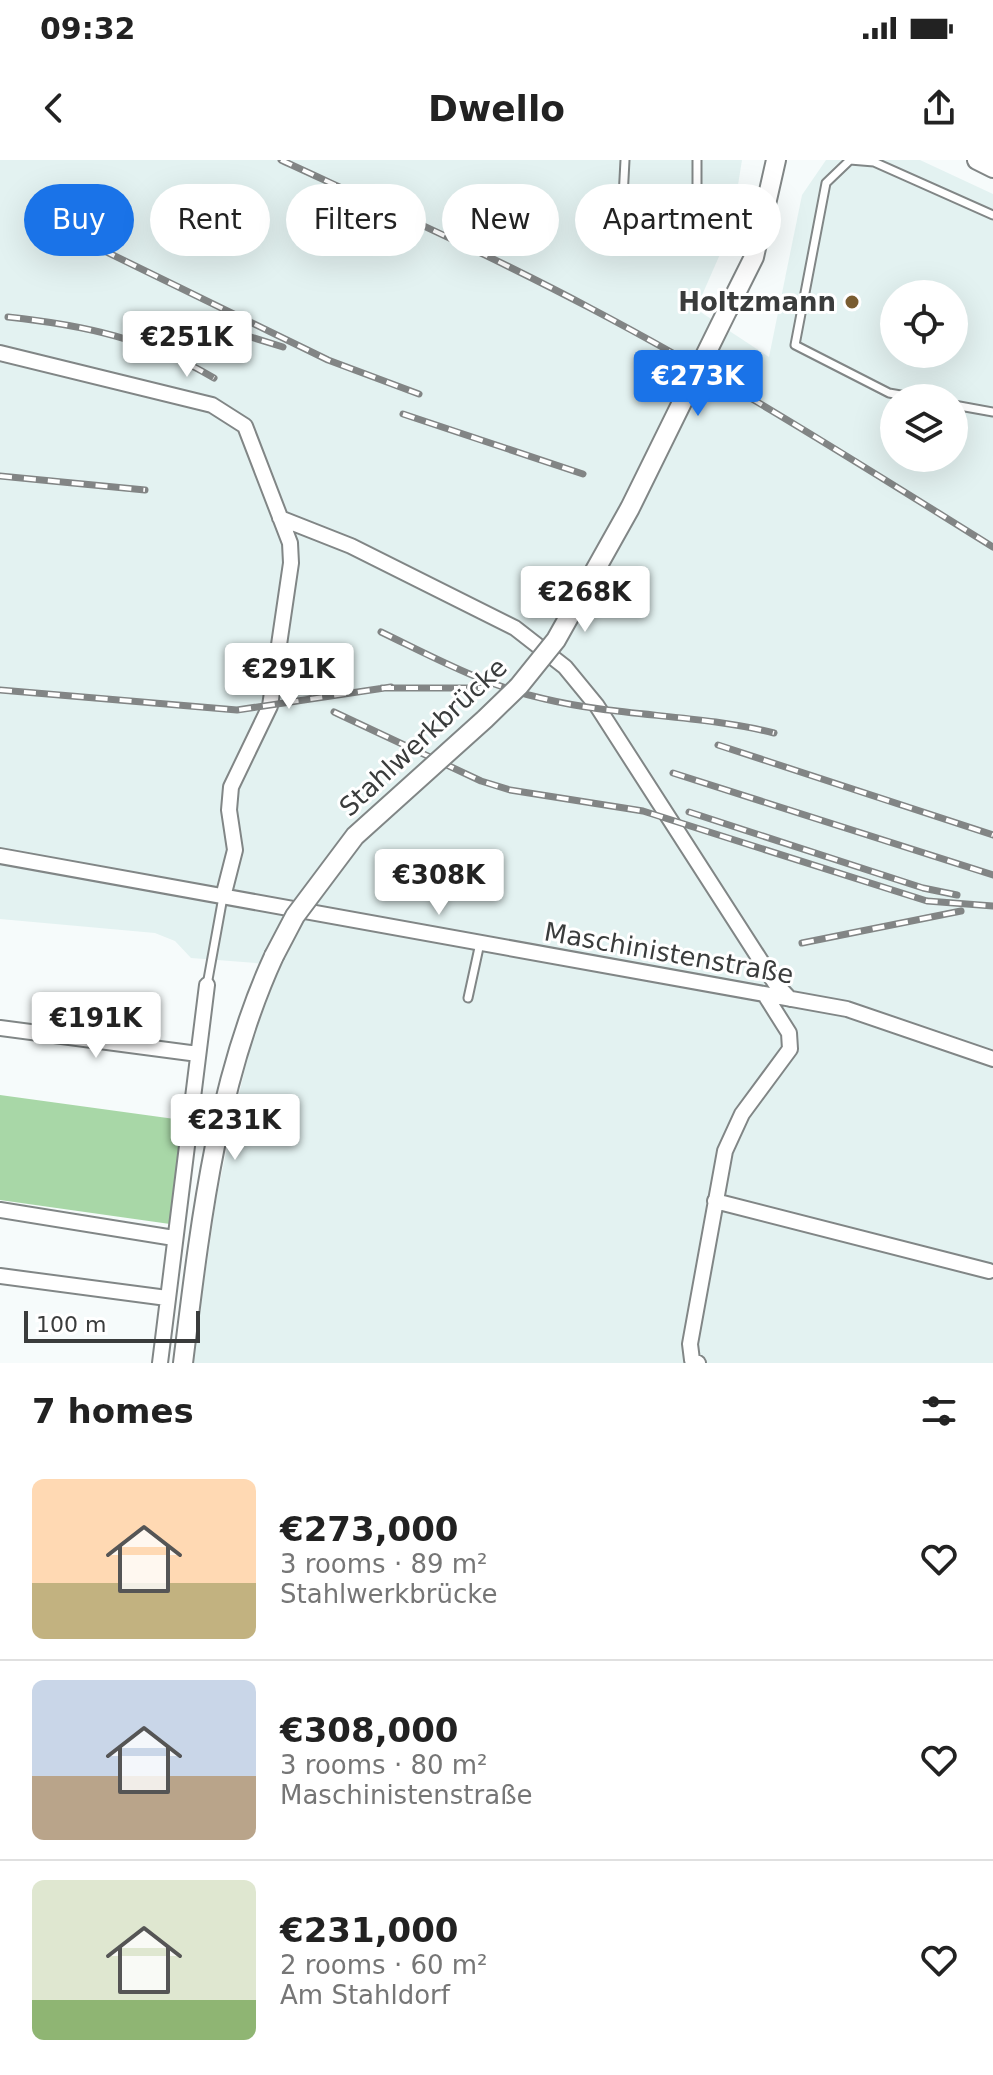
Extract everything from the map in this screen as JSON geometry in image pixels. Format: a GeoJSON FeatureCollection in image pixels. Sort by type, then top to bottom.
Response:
{"type":"FeatureCollection","features":[{"type":"Feature","properties":{"kind":"main road","name":"Stahlwerkbrücke"},"geometry":{"type":"LineString","coordinates":[[183,1363],[230,1074],[255,998],[274,956],[303,904],[355,836],[519,686],[556,640],[630,508],[754,257],[776,160]]}},
{"type":"Feature","properties":{"kind":"main road"},"geometry":{"type":"LineString","coordinates":[[977,160],[993,168]]}},
{"type":"Feature","properties":{"kind":"street"},"geometry":{"type":"LineString","coordinates":[[0,353],[212,405],[245,426],[291,553],[274,691],[270,706],[231,787],[229,810],[235,850],[223,897]]}},
{"type":"Feature","properties":{"kind":"street"},"geometry":{"type":"LineString","coordinates":[[280,518],[351,546],[515,628],[565,667],[597,706],[775,983],[790,999]]}},
{"type":"Feature","properties":{"kind":"street","name":"Maschinistenstraße"},"geometry":{"type":"LineString","coordinates":[[0,856],[790,999],[868,1015],[993,1059]]}},
{"type":"Feature","properties":{"kind":"street"},"geometry":{"type":"LineString","coordinates":[[160,1363],[207,985]]}},
{"type":"Feature","properties":{"kind":"street"},"geometry":{"type":"LineString","coordinates":[[698,1363],[689,1352],[719,1169],[732,1133],[756,1092],[790,1049],[789,1033],[765,995]]}},
{"type":"Feature","properties":{"kind":"street"},"geometry":{"type":"LineString","coordinates":[[0,1028],[198,1054]]}},
{"type":"Feature","properties":{"kind":"street"},"geometry":{"type":"LineString","coordinates":[[715,1201],[989,1271]]}},
{"type":"Feature","properties":{"kind":"street"},"geometry":{"type":"LineString","coordinates":[[0,1210],[174,1238]]}},
{"type":"Feature","properties":{"kind":"street"},"geometry":{"type":"LineString","coordinates":[[0,1276],[167,1298]]}},
{"type":"Feature","properties":{"kind":"lane"},"geometry":{"type":"LineString","coordinates":[[624,184],[625,160]]}},
{"type":"Feature","properties":{"kind":"lane"},"geometry":{"type":"LineString","coordinates":[[697,160],[697,184]]}},
{"type":"Feature","properties":{"kind":"lane"},"geometry":{"type":"LineString","coordinates":[[880,388],[795,345],[826,183],[850,160],[875,161],[993,215]]}},
{"type":"Feature","properties":{"kind":"lane"},"geometry":{"type":"LineString","coordinates":[[968,408],[993,412]]}},
{"type":"Feature","properties":{"kind":"lane"},"geometry":{"type":"LineString","coordinates":[[207,985],[223,897]]}},
{"type":"Feature","properties":{"kind":"lane"},"geometry":{"type":"LineString","coordinates":[[468,998],[480,943]]}},
{"type":"Feature","properties":{"kind":"shaded area"},"geometry":{"type":"Polygon","coordinates":[[[0,160],[742,160],[738,184],[575,184],[575,256],[719,256],[696,309],[769,357],[802,195],[826,160],[920,160],[993,194],[993,1363],[192,1363],[217,1195],[233,1120],[250,1047],[280,965],[191,958],[175,941],[155,933],[0,919],[0,160]]]}},
{"type":"Feature","properties":{"kind":"green space"},"geometry":{"type":"Polygon","coordinates":[[[0,1095],[182,1120],[170,1224],[0,1200],[0,1095]]]}},
{"type":"Feature","properties":{"kind":"railway"},"geometry":{"type":"LineString","coordinates":[[281,160],[437,232],[592,309],[794,424],[993,547]]}},
{"type":"Feature","properties":{"kind":"railway"},"geometry":{"type":"LineString","coordinates":[[115,256],[328,360],[419,394]]}},
{"type":"Feature","properties":{"kind":"railway"},"geometry":{"type":"LineString","coordinates":[[8,317],[63,324],[115,336],[165,353],[214,378]]}},
{"type":"Feature","properties":{"kind":"railway"},"geometry":{"type":"LineString","coordinates":[[193,319],[283,347]]}},
{"type":"Feature","properties":{"kind":"railway"},"geometry":{"type":"LineString","coordinates":[[403,414],[583,474]]}},
{"type":"Feature","properties":{"kind":"railway"},"geometry":{"type":"LineString","coordinates":[[0,476],[145,490]]}},
{"type":"Feature","properties":{"kind":"railway"},"geometry":{"type":"LineString","coordinates":[[381,632],[461,670],[523,693],[573,705],[717,722],[774,733]]}},
{"type":"Feature","properties":{"kind":"railway"},"geometry":{"type":"LineString","coordinates":[[0,690],[237,710],[391,687]]}},
{"type":"Feature","properties":{"kind":"railway"},"geometry":{"type":"LineString","coordinates":[[250,688],[310,692]]}},
{"type":"Feature","properties":{"kind":"railway"},"geometry":{"type":"LineString","coordinates":[[382,688],[485,688]]}},
{"type":"Feature","properties":{"kind":"railway"},"geometry":{"type":"LineString","coordinates":[[334,712],[481,781],[510,790],[643,811],[927,901],[993,906]]}},
{"type":"Feature","properties":{"kind":"railway"},"geometry":{"type":"LineString","coordinates":[[718,745],[993,835]]}},
{"type":"Feature","properties":{"kind":"railway"},"geometry":{"type":"LineString","coordinates":[[673,773],[993,875]]}},
{"type":"Feature","properties":{"kind":"railway"},"geometry":{"type":"LineString","coordinates":[[689,812],[923,888],[957,895]]}},
{"type":"Feature","properties":{"kind":"railway"},"geometry":{"type":"LineString","coordinates":[[802,943],[961,911]]}},
{"type":"Feature","properties":{"kind":"place","name":"Holtzmann"},"geometry":{"type":"Point","coordinates":[852,302]}}]}
